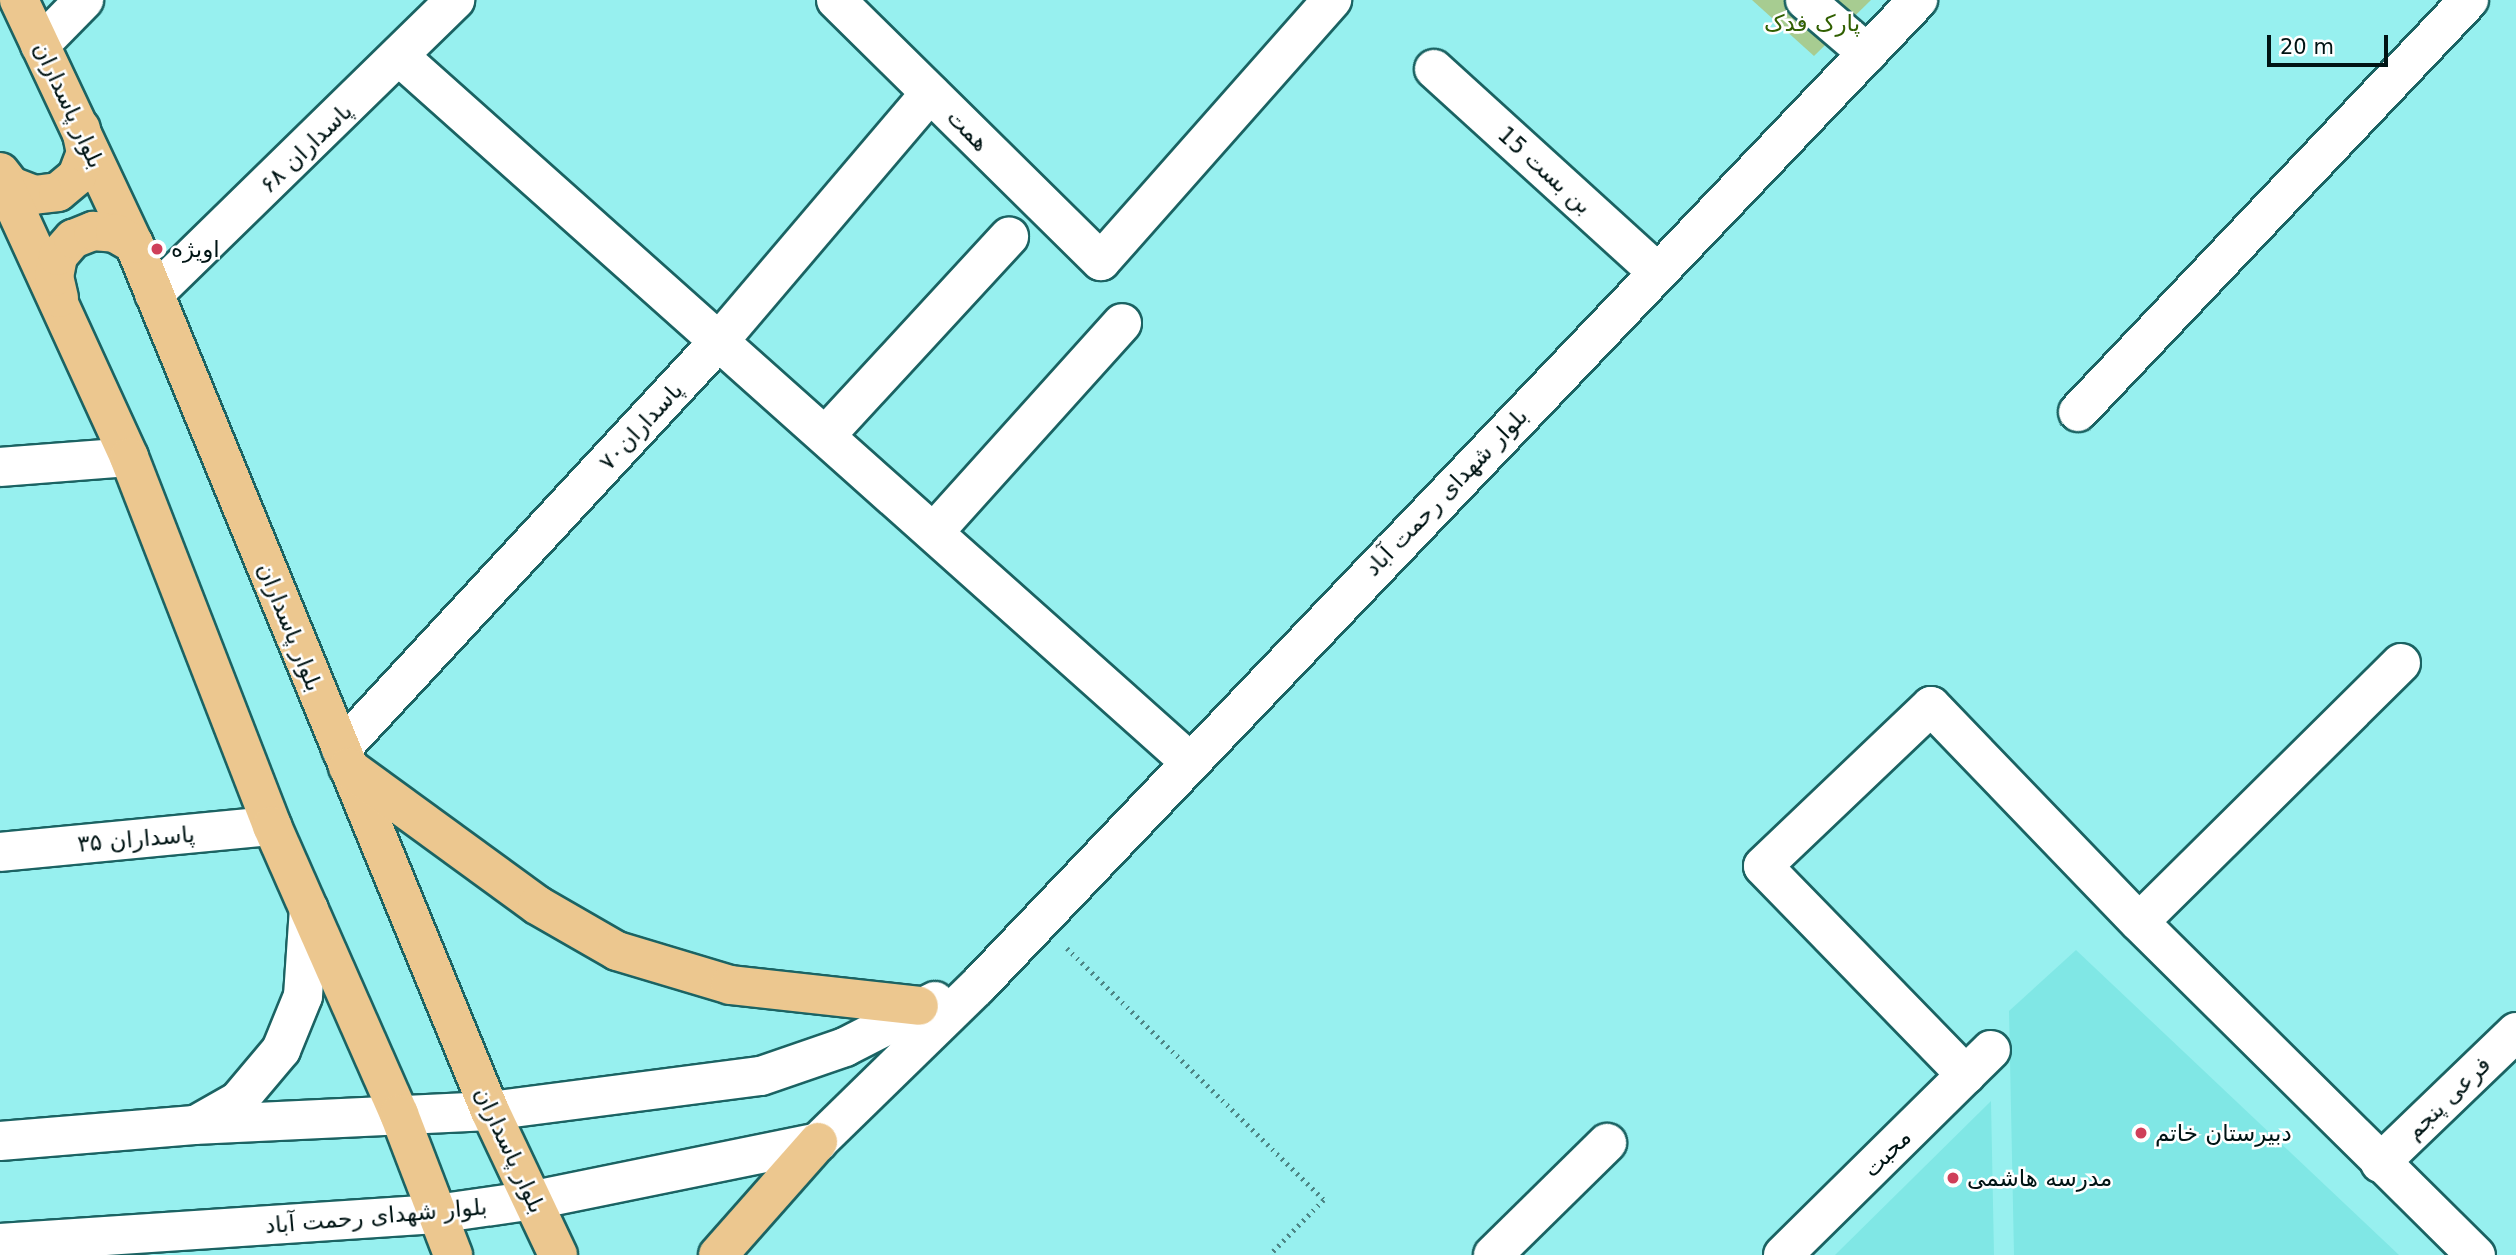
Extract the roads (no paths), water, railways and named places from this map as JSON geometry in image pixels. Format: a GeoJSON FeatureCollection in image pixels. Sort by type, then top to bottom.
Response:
{"type":"FeatureCollection","features":[{"type":"Feature","properties":{"kind":"main road","name":"بلوار پاسداران"},"geometry":{"type":"LineString","coordinates":[[19,0],[134,244],[490,1111],[558,1255]]}},
{"type":"Feature","properties":{"kind":"main road"},"geometry":{"type":"LineString","coordinates":[[0,173],[11,186],[34,195],[58,192],[77,176],[86,153],[81,129]]}},
{"type":"Feature","properties":{"kind":"main road"},"geometry":{"type":"LineString","coordinates":[[0,173],[60,299],[129,457],[272,825],[400,1114],[453,1255]]}},
{"type":"Feature","properties":{"kind":"main road"},"geometry":{"type":"LineString","coordinates":[[60,299],[54,278],[58,256],[73,239],[93,231],[115,233],[134,244]]}},
{"type":"Feature","properties":{"kind":"main road"},"geometry":{"type":"LineString","coordinates":[[344,758],[537,905],[617,951],[730,985],[919,1006]]}},
{"type":"Feature","properties":{"kind":"main road"},"geometry":{"type":"LineString","coordinates":[[718,1255],[818,1142]]}},
{"type":"Feature","properties":{"kind":"street"},"geometry":{"type":"LineString","coordinates":[[40,45],[84,0]]}},
{"type":"Feature","properties":{"kind":"street","name":"پاسداران ۶۸"},"geometry":{"type":"LineString","coordinates":[[154,293],[400,57],[455,0]]}},
{"type":"Feature","properties":{"kind":"street","name":"همت"},"geometry":{"type":"LineString","coordinates":[[853,6],[930,93],[1101,261],[1332,0]]}},
{"type":"Feature","properties":{"kind":"street"},"geometry":{"type":"LineString","coordinates":[[1805,0],[1867,53]]}},
{"type":"Feature","properties":{"kind":"street","name":"بلوار شهدای رحمت آباد"},"geometry":{"type":"LineString","coordinates":[[0,1243],[436,1214],[534,1200],[818,1142],[977,988],[1189,761],[1918,0]]}},
{"type":"Feature","properties":{"kind":"street"},"geometry":{"type":"LineString","coordinates":[[2078,412],[2469,0]]}},
{"type":"Feature","properties":{"kind":"street"},"geometry":{"type":"LineString","coordinates":[[400,57],[1189,761]]}},
{"type":"Feature","properties":{"kind":"street","name":"بن بست 15"},"geometry":{"type":"LineString","coordinates":[[1434,69],[1657,272]]}},
{"type":"Feature","properties":{"kind":"street","name":"پاسداران۷۰"},"geometry":{"type":"LineString","coordinates":[[344,758],[720,340],[930,93]]}},
{"type":"Feature","properties":{"kind":"street"},"geometry":{"type":"LineString","coordinates":[[826,435],[1009,237]]}},
{"type":"Feature","properties":{"kind":"street"},"geometry":{"type":"LineString","coordinates":[[934,532],[1122,323]]}},
{"type":"Feature","properties":{"kind":"street"},"geometry":{"type":"LineString","coordinates":[[0,467],[129,457]]}},
{"type":"Feature","properties":{"kind":"street"},"geometry":{"type":"LineString","coordinates":[[2401,663],[2139,922],[2476,1255]]}},
{"type":"Feature","properties":{"kind":"street","name":"محبت"},"geometry":{"type":"LineString","coordinates":[[1783,1255],[1978,1063],[1763,866],[1931,706],[2139,922]]}},
{"type":"Feature","properties":{"kind":"street","name":"پاسداران ۳۵"},"geometry":{"type":"LineString","coordinates":[[0,852],[272,825]]}},
{"type":"Feature","properties":{"kind":"street"},"geometry":{"type":"LineString","coordinates":[[194,1125],[238,1101],[281,1050],[303,996],[309,909]]}},
{"type":"Feature","properties":{"kind":"street","name":"بلوار شهدای رحمت آباد"},"geometry":{"type":"LineString","coordinates":[[0,1141],[194,1125],[490,1111],[761,1076],[845,1047],[919,1006],[977,988]]}},
{"type":"Feature","properties":{"kind":"street","name":"فرعی پنجم"},"geometry":{"type":"LineString","coordinates":[[2381,1163],[2516,1032]]}},
{"type":"Feature","properties":{"kind":"street"},"geometry":{"type":"LineString","coordinates":[[1493,1255],[1607,1143]]}},
{"type":"Feature","properties":{"kind":"place","name":"اویژه"},"geometry":{"type":"Point","coordinates":[157,249]}},
{"type":"Feature","properties":{"kind":"place","name":"دبیرستان خاتم"},"geometry":{"type":"Point","coordinates":[2141,1133]}},
{"type":"Feature","properties":{"kind":"place","name":"مدرسه هاشمی"},"geometry":{"type":"Point","coordinates":[1953,1178]}},
{"type":"Feature","properties":{"kind":"park label","name":"پارک فدک"},"geometry":{"type":"Point","coordinates":[1812,23]}}]}
